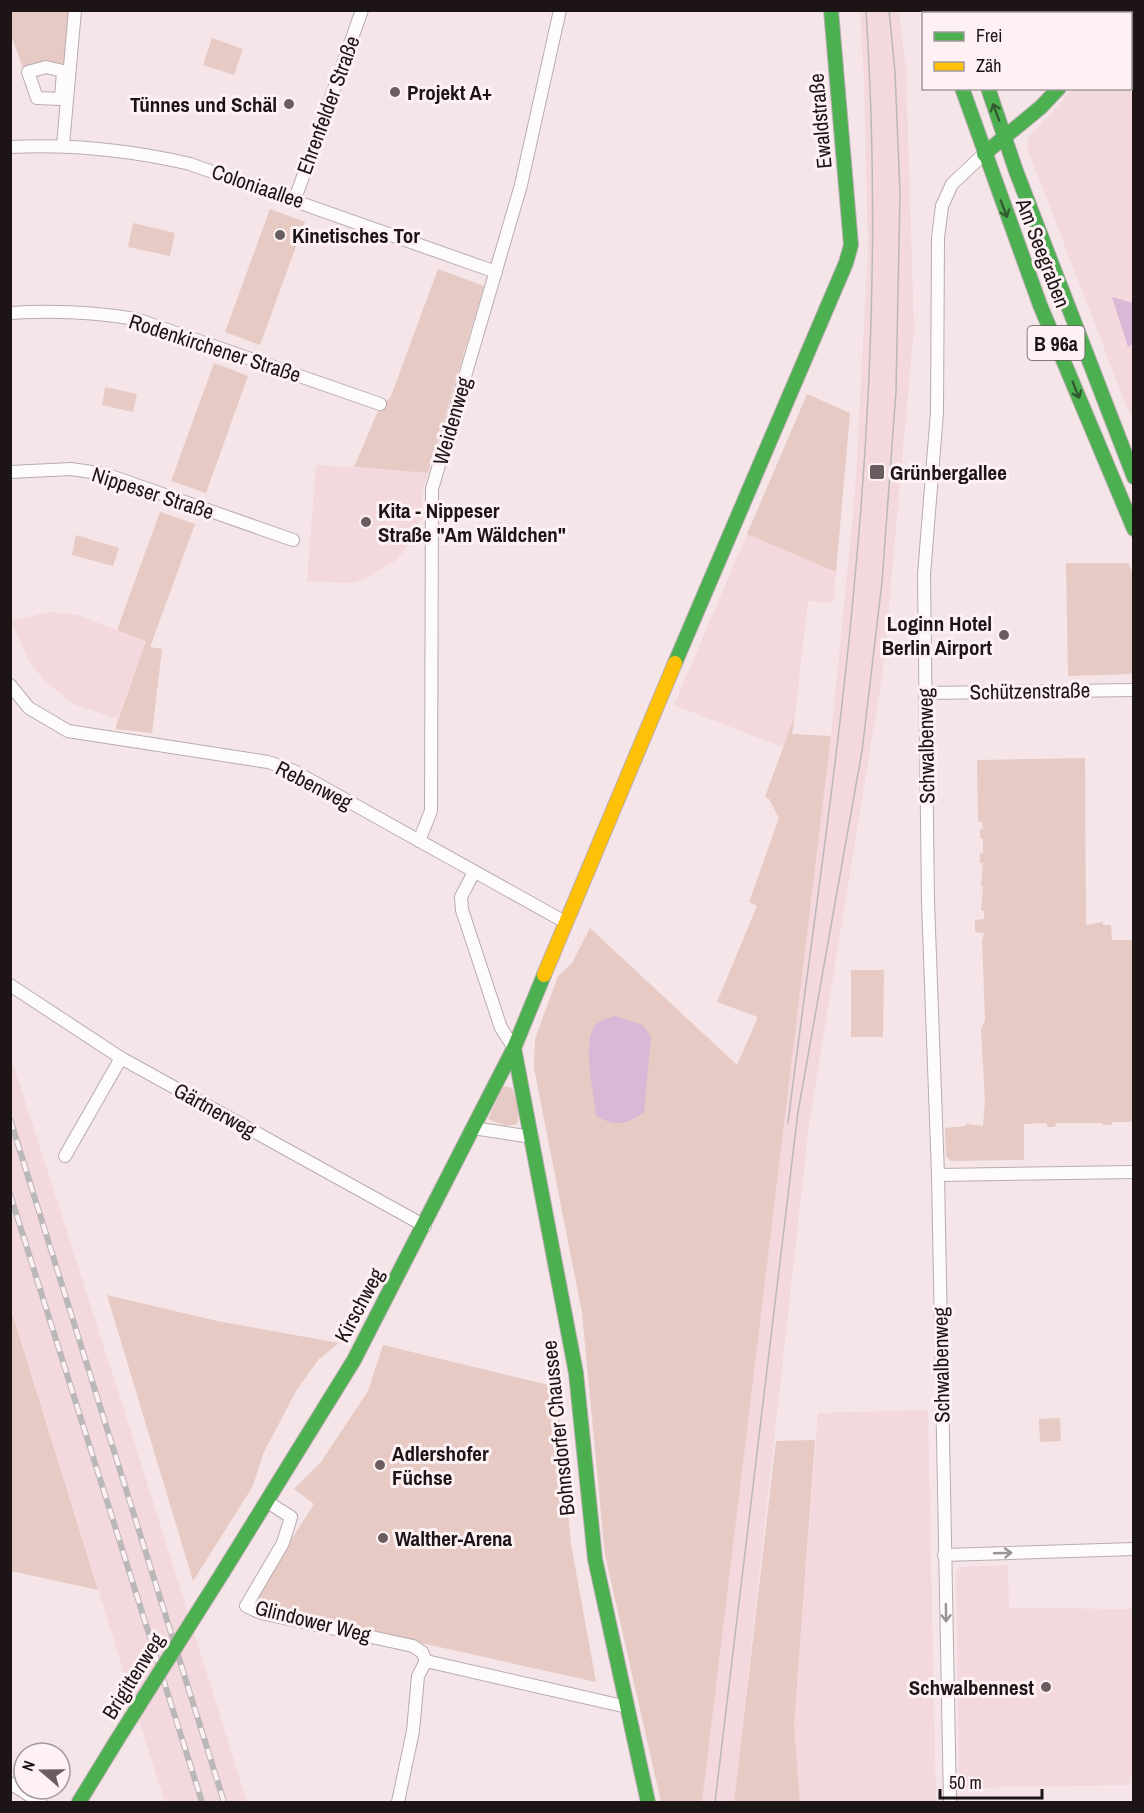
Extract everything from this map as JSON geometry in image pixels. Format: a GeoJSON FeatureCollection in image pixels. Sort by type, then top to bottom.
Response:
{"type":"FeatureCollection","features":[{"type":"Feature","properties":{"kind":"street"},"geometry":{"type":"LineString","coordinates":[[63,145],[75,10]]}},
{"type":"Feature","properties":{"kind":"street","name":"Ehrenfelder Straße"},"geometry":{"type":"LineString","coordinates":[[295,199],[362,10]]}},
{"type":"Feature","properties":{"kind":"street","name":"Weidenweg"},"geometry":{"type":"LineString","coordinates":[[419,841],[431,811],[432,489],[524,174],[560,10]]}},
{"type":"Feature","properties":{"kind":"street","name":"Ewaldstraße"},"geometry":{"type":"LineString","coordinates":[[565,922],[846,263],[851,245],[851,227],[831,10]]}},
{"type":"Feature","properties":{"kind":"street","name":"Am Seegraben"},"geometry":{"type":"LineString","coordinates":[[963,90],[1040,305],[1134,529]]}},
{"type":"Feature","properties":{"kind":"street","name":"Am Seegraben"},"geometry":{"type":"LineString","coordinates":[[989,90],[1134,477]]}},
{"type":"Feature","properties":{"kind":"street"},"geometry":{"type":"LineString","coordinates":[[984,154],[1057,90]]}},
{"type":"Feature","properties":{"kind":"street","name":"Coloniaallee"},"geometry":{"type":"LineString","coordinates":[[10,147],[63,145],[147,154],[190,164],[295,199],[496,272]]}},
{"type":"Feature","properties":{"kind":"street","name":"Schwalbenweg"},"geometry":{"type":"LineString","coordinates":[[950,1803],[938,1175],[928,902],[924,574],[937,412],[938,238],[946,194],[960,174],[984,154]]}},
{"type":"Feature","properties":{"kind":"street","name":"Rodenkirchener Straße"},"geometry":{"type":"LineString","coordinates":[[10,313],[47,311],[94,313],[136,319],[380,404]]}},
{"type":"Feature","properties":{"kind":"street","name":"Nippeser Straße"},"geometry":{"type":"LineString","coordinates":[[10,472],[60,469],[105,474],[292,540]]}},
{"type":"Feature","properties":{"kind":"street","name":"Rebenweg"},"geometry":{"type":"LineString","coordinates":[[12,688],[29,708],[68,731],[268,762],[294,771],[565,922]]}},
{"type":"Feature","properties":{"kind":"street","name":"Schützenstraße"},"geometry":{"type":"LineString","coordinates":[[926,693],[1134,690]]}},
{"type":"Feature","properties":{"kind":"street"},"geometry":{"type":"LineString","coordinates":[[474,872],[460,897],[462,910],[501,1028],[514,1048]]}},
{"type":"Feature","properties":{"kind":"street","name":"Kirschweg"},"geometry":{"type":"LineString","coordinates":[[223,1572],[354,1360],[425,1226],[514,1048],[565,922]]}},
{"type":"Feature","properties":{"kind":"street","name":"Gärtnerweg"},"geometry":{"type":"LineString","coordinates":[[10,985],[121,1058],[425,1226]]}},
{"type":"Feature","properties":{"kind":"street","name":"Bohnsdorfer Chaussee"},"geometry":{"type":"LineString","coordinates":[[514,1048],[576,1373],[589,1518],[596,1559],[648,1803]]}},
{"type":"Feature","properties":{"kind":"street"},"geometry":{"type":"LineString","coordinates":[[65,1156],[121,1058]]}},
{"type":"Feature","properties":{"kind":"street"},"geometry":{"type":"LineString","coordinates":[[473,1128],[532,1137]]}},
{"type":"Feature","properties":{"kind":"street"},"geometry":{"type":"LineString","coordinates":[[938,1175],[1134,1172]]}},
{"type":"Feature","properties":{"kind":"street","name":"Glindower Weg"},"geometry":{"type":"LineString","coordinates":[[266,1501],[291,1516],[283,1543],[246,1606],[261,1613],[413,1646],[422,1652],[426,1662],[627,1707]]}},
{"type":"Feature","properties":{"kind":"street"},"geometry":{"type":"LineString","coordinates":[[944,1555],[1129,1550]]}},
{"type":"Feature","properties":{"kind":"street","name":"Brigittenweg"},"geometry":{"type":"LineString","coordinates":[[79,1803],[223,1572]]}},
{"type":"Feature","properties":{"kind":"street"},"geometry":{"type":"LineString","coordinates":[[398,1803],[413,1731],[418,1676],[426,1662]]}},
{"type":"Feature","properties":{"kind":"street"},"geometry":{"type":"LineString","coordinates":[[10,1783],[40,1803]]}},
{"type":"Feature","properties":{"kind":"shaded area"},"geometry":{"type":"Polygon","coordinates":[[[11,11],[70,11],[63,71],[25,73],[11,35],[11,11]]]}},
{"type":"Feature","properties":{"kind":"shaded area"},"geometry":{"type":"Polygon","coordinates":[[[860,11],[899,11],[906,70],[914,328],[883,671],[809,1124],[734,1802],[702,1802],[831,736],[855,493],[868,250],[860,11]]]}},
{"type":"Feature","properties":{"kind":"shaded area"},"geometry":{"type":"Polygon","coordinates":[[[1133,11],[1133,423],[1027,147],[1029,137],[1072,90],[1132,90],[1132,12],[1107,12],[1133,11]]]}},
{"type":"Feature","properties":{"kind":"shaded area"},"geometry":{"type":"Polygon","coordinates":[[[212,38],[243,49],[234,75],[203,65],[212,38]]]}},
{"type":"Feature","properties":{"kind":"shaded area"},"geometry":{"type":"Polygon","coordinates":[[[270,209],[305,222],[260,345],[225,332],[270,209]]]}},
{"type":"Feature","properties":{"kind":"shaded area"},"geometry":{"type":"Polygon","coordinates":[[[133,223],[175,233],[170,256],[128,247],[133,223]]]}},
{"type":"Feature","properties":{"kind":"shaded area"},"geometry":{"type":"Polygon","coordinates":[[[438,269],[484,286],[428,473],[354,467],[377,413],[391,396],[438,269]]]}},
{"type":"Feature","properties":{"kind":"shaded area"},"geometry":{"type":"Polygon","coordinates":[[[1112,297],[1133,303],[1133,344],[1128,347],[1112,297]]]}},
{"type":"Feature","properties":{"kind":"shaded area"},"geometry":{"type":"Polygon","coordinates":[[[214,363],[248,376],[206,493],[171,481],[214,363]]]}},
{"type":"Feature","properties":{"kind":"shaded area"},"geometry":{"type":"Polygon","coordinates":[[[105,387],[137,394],[133,412],[102,405],[105,387]]]}},
{"type":"Feature","properties":{"kind":"shaded area"},"geometry":{"type":"Polygon","coordinates":[[[807,394],[850,413],[836,572],[747,534],[807,394]]]}},
{"type":"Feature","properties":{"kind":"shaded area","name":"Kita - Nippeser Straße \"Am Wäldchen\""},"geometry":{"type":"Polygon","coordinates":[[[316,465],[428,473],[422,493],[422,516],[407,547],[396,560],[365,579],[351,583],[307,581],[316,465]]]}},
{"type":"Feature","properties":{"kind":"shaded area"},"geometry":{"type":"Polygon","coordinates":[[[160,512],[195,524],[150,647],[162,649],[152,733],[115,729],[146,641],[117,630],[160,512]]]}},
{"type":"Feature","properties":{"kind":"shaded area"},"geometry":{"type":"Polygon","coordinates":[[[747,534],[836,572],[833,603],[808,601],[795,715],[786,744],[782,747],[674,705],[747,534]]]}},
{"type":"Feature","properties":{"kind":"shaded area"},"geometry":{"type":"Polygon","coordinates":[[[76,535],[119,548],[113,566],[72,555],[76,535]]]}},
{"type":"Feature","properties":{"kind":"shaded area"},"geometry":{"type":"Polygon","coordinates":[[[1066,563],[1128,563],[1134,576],[1133,674],[1068,676],[1066,563]]]}},
{"type":"Feature","properties":{"kind":"shaded area"},"geometry":{"type":"Polygon","coordinates":[[[48,612],[77,615],[146,641],[118,719],[74,704],[46,682],[30,663],[11,621],[48,612]]]}},
{"type":"Feature","properties":{"kind":"shaded area"},"geometry":{"type":"Polygon","coordinates":[[[795,715],[792,734],[831,736],[702,1802],[661,1802],[605,1555],[582,1313],[534,1068],[535,1039],[558,976],[572,963],[590,928],[737,1065],[758,1017],[717,1002],[757,906],[749,902],[779,818],[769,799],[765,797],[795,715]]]}},
{"type":"Feature","properties":{"kind":"shaded area"},"geometry":{"type":"Polygon","coordinates":[[[1085,758],[1086,925],[1103,922],[1103,925],[1111,925],[1112,940],[1133,940],[1133,1122],[1112,1122],[1112,1125],[1056,1123],[1055,1127],[1047,1127],[1047,1123],[1024,1124],[1024,1160],[951,1161],[946,1156],[945,1128],[966,1126],[966,1124],[983,1126],[985,1102],[981,1029],[985,1020],[982,940],[984,933],[975,932],[975,920],[984,919],[984,911],[981,911],[983,863],[980,863],[983,839],[980,838],[980,829],[983,829],[982,822],[978,822],[977,760],[1085,758]]]}},
{"type":"Feature","properties":{"kind":"shaded area"},"geometry":{"type":"Polygon","coordinates":[[[851,970],[884,970],[883,1037],[851,1037],[851,970]]]}},
{"type":"Feature","properties":{"kind":"shaded area"},"geometry":{"type":"Polygon","coordinates":[[[615,1016],[643,1025],[651,1037],[644,1112],[632,1120],[621,1123],[609,1122],[596,1116],[589,1061],[593,1028],[601,1021],[615,1016]]]}},
{"type":"Feature","properties":{"kind":"shaded area"},"geometry":{"type":"Polygon","coordinates":[[[10,1054],[247,1802],[165,1802],[125,1676],[11,1307],[10,1054]]]}},
{"type":"Feature","properties":{"kind":"shaded area"},"geometry":{"type":"Polygon","coordinates":[[[503,1086],[512,1088],[514,1092],[518,1111],[517,1124],[506,1126],[488,1119],[503,1086]]]}},
{"type":"Feature","properties":{"kind":"shaded area"},"geometry":{"type":"Polygon","coordinates":[[[107,1295],[217,1321],[339,1343],[319,1359],[296,1391],[263,1454],[253,1486],[193,1581],[107,1295]]]}},
{"type":"Feature","properties":{"kind":"shaded area"},"geometry":{"type":"Polygon","coordinates":[[[11,1309],[98,1590],[11,1571],[11,1309]]]}},
{"type":"Feature","properties":{"kind":"shaded area"},"geometry":{"type":"Polygon","coordinates":[[[383,1345],[557,1387],[571,1544],[596,1682],[268,1609],[258,1602],[262,1585],[314,1504],[294,1489],[321,1462],[368,1391],[383,1345]]]}},
{"type":"Feature","properties":{"kind":"shaded area"},"geometry":{"type":"Polygon","coordinates":[[[928,1410],[936,1802],[800,1802],[794,1725],[818,1413],[928,1410]]]}},
{"type":"Feature","properties":{"kind":"shaded area"},"geometry":{"type":"Polygon","coordinates":[[[1060,1418],[1061,1441],[1040,1442],[1039,1419],[1060,1418]]]}},
{"type":"Feature","properties":{"kind":"shaded area"},"geometry":{"type":"Polygon","coordinates":[[[815,1440],[794,1725],[800,1802],[734,1802],[776,1441],[815,1440]]]}},
{"type":"Feature","properties":{"kind":"shaded area","name":"Schwalbennest"},"geometry":{"type":"Polygon","coordinates":[[[1008,1565],[1009,1608],[1133,1609],[1134,1764],[1129,1785],[959,1788],[956,1571],[960,1567],[1008,1565]]]}},
{"type":"Feature","properties":{"kind":"tram line"},"geometry":{"type":"LineString","coordinates":[[788,1123],[842,705],[862,497],[870,358],[873,219],[866,10]]}},
{"type":"Feature","properties":{"kind":"tram line"},"geometry":{"type":"LineString","coordinates":[[715,1802],[798,1112],[862,751],[882,582],[896,391],[900,193],[895,72],[889,10]]}},
{"type":"Feature","properties":{"kind":"railway"},"geometry":{"type":"LineString","coordinates":[[10,1119],[224,1802]]}},
{"type":"Feature","properties":{"kind":"railway"},"geometry":{"type":"LineString","coordinates":[[10,1194],[202,1802]]}},
{"type":"Feature","properties":{"kind":"traffic: fast"},"geometry":{"type":"LineString","coordinates":[[675,663],[846,263],[851,245],[831,10]]}},
{"type":"Feature","properties":{"kind":"traffic: fast"},"geometry":{"type":"LineString","coordinates":[[963,90],[1040,305],[1134,529]]}},
{"type":"Feature","properties":{"kind":"traffic: fast"},"geometry":{"type":"LineString","coordinates":[[989,90],[1016,171],[1134,477]]}},
{"type":"Feature","properties":{"kind":"traffic: fast"},"geometry":{"type":"LineString","coordinates":[[984,154],[1041,107],[1057,90]]}},
{"type":"Feature","properties":{"kind":"traffic: fast"},"geometry":{"type":"LineString","coordinates":[[223,1572],[354,1360],[514,1048],[544,975]]}},
{"type":"Feature","properties":{"kind":"traffic: fast"},"geometry":{"type":"LineString","coordinates":[[514,1048],[576,1373],[595,1559],[648,1802]]}},
{"type":"Feature","properties":{"kind":"traffic: fast"},"geometry":{"type":"LineString","coordinates":[[117,1740],[223,1572]]}},
{"type":"Feature","properties":{"kind":"traffic: fast"},"geometry":{"type":"LineString","coordinates":[[79,1802],[117,1740]]}},
{"type":"Feature","properties":{"kind":"traffic: slow"},"geometry":{"type":"LineString","coordinates":[[544,975],[675,663]]}},
{"type":"Feature","properties":{"kind":"place","name":"Projekt A+"},"geometry":{"type":"Point","coordinates":[395,92]}},
{"type":"Feature","properties":{"kind":"place","name":"Tünnes und Schäl"},"geometry":{"type":"Point","coordinates":[289,104]}},
{"type":"Feature","properties":{"kind":"place","name":"Kinetisches Tor"},"geometry":{"type":"Point","coordinates":[280,235]}},
{"type":"Feature","properties":{"kind":"place","name":"Grünbergallee"},"geometry":{"type":"Point","coordinates":[877,472]}},
{"type":"Feature","properties":{"kind":"place","name":"Kita - Nippeser Straße \"Am Wäldchen\""},"geometry":{"type":"Point","coordinates":[366,522]}},
{"type":"Feature","properties":{"kind":"place","name":"Loginn Hotel Berlin Airport"},"geometry":{"type":"Point","coordinates":[1004,635]}},
{"type":"Feature","properties":{"kind":"place","name":"Adlershofer Füchse"},"geometry":{"type":"Point","coordinates":[380,1465]}},
{"type":"Feature","properties":{"kind":"place","name":"Walther-Arena"},"geometry":{"type":"Point","coordinates":[383,1538]}},
{"type":"Feature","properties":{"kind":"place","name":"Schwalbennest"},"geometry":{"type":"Point","coordinates":[1046,1687]}}]}
